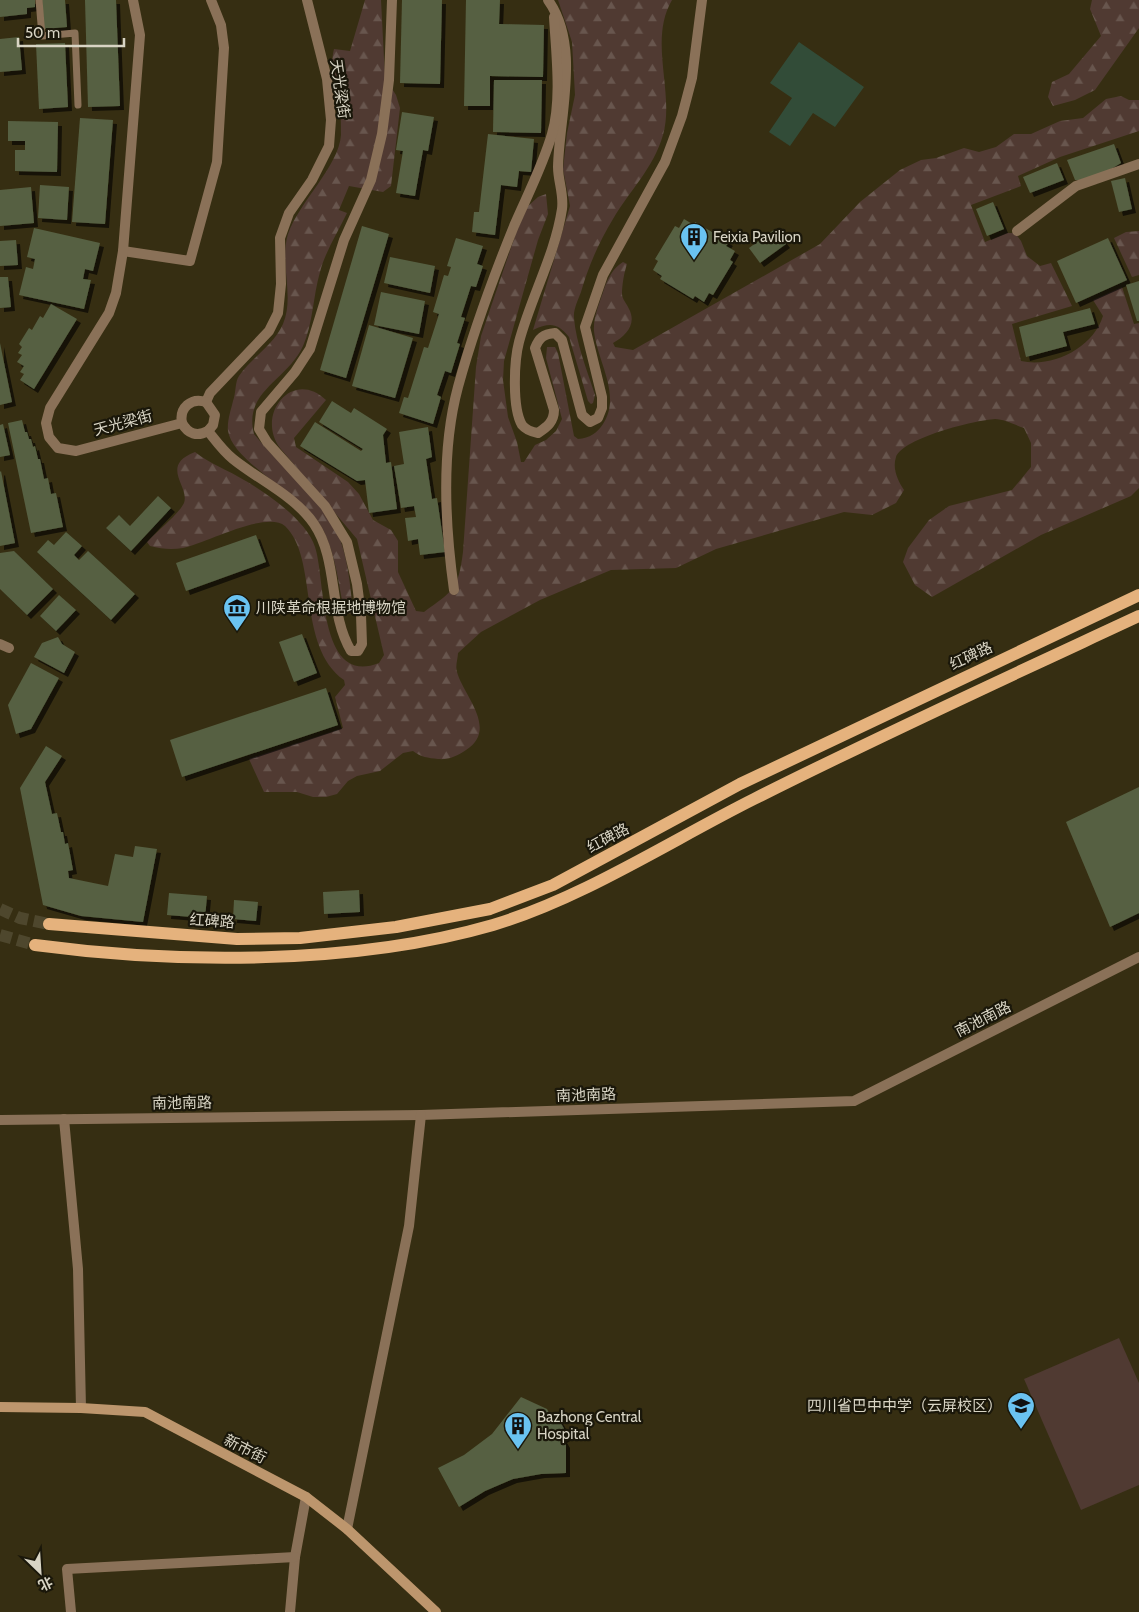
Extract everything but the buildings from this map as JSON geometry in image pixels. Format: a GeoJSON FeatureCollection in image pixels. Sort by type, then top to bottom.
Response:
{"type":"FeatureCollection","features":[{"type":"Feature","properties":{"kind":"main road","name":"红碑路"},"geometry":{"type":"LineString","coordinates":[[49,924],[237,939],[300,938],[396,927],[490,909],[553,885],[740,784],[1139,595]]}},
{"type":"Feature","properties":{"kind":"main road"},"geometry":{"type":"LineString","coordinates":[[35,945],[143,956],[305,955],[421,941],[493,925],[536,910],[576,891],[753,799],[1139,616]]}},
{"type":"Feature","properties":{"kind":"main road","name":"新市街"},"geometry":{"type":"LineString","coordinates":[[0,1407],[81,1408],[145,1412],[306,1497],[347,1529],[436,1612]]}},
{"type":"Feature","properties":{"kind":"street","name":"天光梁街"},"geometry":{"type":"LineString","coordinates":[[133,0],[140,34],[124,252],[116,294],[109,314],[50,408],[46,423],[49,437],[58,448],[76,451],[182,423]]}},
{"type":"Feature","properties":{"kind":"street"},"geometry":{"type":"LineString","coordinates":[[124,252],[190,262],[217,162],[224,48],[221,26],[210,0]]}},
{"type":"Feature","properties":{"kind":"street","name":"天光梁街"},"geometry":{"type":"LineString","coordinates":[[206,402],[210,393],[269,331],[275,319],[278,312],[281,284],[280,238],[289,213],[312,180],[329,146],[331,120],[327,79],[307,0]]}},
{"type":"Feature","properties":{"kind":"street"},"geometry":{"type":"LineString","coordinates":[[208,431],[232,458],[303,510],[314,524],[325,547],[337,614],[344,641],[351,651],[358,651],[362,644],[361,615],[357,584],[347,542],[325,506],[267,442],[259,429],[258,421],[261,412],[295,372],[310,349],[344,240],[371,180],[382,134],[390,80],[392,0]]}},
{"type":"Feature","properties":{"kind":"street"},"geometry":{"type":"LineString","coordinates":[[551,3],[560,22],[566,80],[558,169],[562,188],[562,208],[553,245],[519,342],[514,381],[522,425],[530,432],[538,433],[548,426],[554,417],[554,410],[536,358],[535,348],[538,340],[546,334],[554,333],[562,340],[582,415],[590,422],[598,418],[602,408],[602,397],[585,327],[603,275],[665,162],[672,144],[692,78],[702,0]]}},
{"type":"Feature","properties":{"kind":"street"},"geometry":{"type":"LineString","coordinates":[[454,590],[448,551],[448,447],[458,388],[495,272],[552,134],[556,109],[556,59],[551,3]]}},
{"type":"Feature","properties":{"kind":"street"},"geometry":{"type":"LineString","coordinates":[[1017,231],[1076,186],[1139,164]]}},
{"type":"Feature","properties":{"kind":"street"},"geometry":{"type":"LineString","coordinates":[[195,401],[206,402],[215,415],[213,425],[208,431],[194,434],[189,432],[182,423],[182,411],[185,406],[195,401]]}},
{"type":"Feature","properties":{"kind":"street","name":"南池南路"},"geometry":{"type":"LineString","coordinates":[[0,1120],[421,1115],[854,1101],[1139,957]]}},
{"type":"Feature","properties":{"kind":"street"},"geometry":{"type":"LineString","coordinates":[[347,1529],[409,1226],[421,1115]]}},
{"type":"Feature","properties":{"kind":"street"},"geometry":{"type":"LineString","coordinates":[[64,1119],[78,1269],[81,1408]]}},
{"type":"Feature","properties":{"kind":"street"},"geometry":{"type":"LineString","coordinates":[[290,1612],[295,1557],[306,1497]]}},
{"type":"Feature","properties":{"kind":"street"},"geometry":{"type":"LineString","coordinates":[[71,1612],[67,1569],[295,1557]]}},
{"type":"Feature","properties":{"kind":"lane"},"geometry":{"type":"LineString","coordinates":[[39,0],[42,36],[75,33],[78,105]]}},
{"type":"Feature","properties":{"kind":"green space"},"geometry":{"type":"Polygon","coordinates":[[[365,0],[381,0],[385,78],[396,95],[400,108],[391,186],[383,192],[349,186],[339,210],[347,213],[322,265],[309,329],[303,346],[296,358],[260,396],[252,419],[254,434],[312,495],[335,528],[344,551],[349,575],[353,612],[350,614],[344,610],[329,543],[319,523],[310,512],[242,454],[233,443],[228,427],[238,378],[244,369],[274,339],[283,324],[288,302],[285,256],[288,234],[293,222],[326,172],[339,147],[341,118],[333,69],[334,49],[350,51],[365,0]]]}},
{"type":"Feature","properties":{"kind":"green space"},"geometry":{"type":"Polygon","coordinates":[[[558,0],[672,0],[665,16],[662,32],[666,102],[666,119],[663,135],[647,169],[603,237],[574,312],[579,347],[595,395],[591,404],[588,401],[569,337],[557,326],[553,325],[533,330],[570,206],[563,169],[567,133],[575,95],[572,42],[558,0]]]}},
{"type":"Feature","properties":{"kind":"green space"},"geometry":{"type":"Polygon","coordinates":[[[1092,0],[1139,0],[1139,28],[1095,90],[1075,100],[1053,106],[1048,97],[1052,82],[1069,74],[1101,36],[1090,9],[1092,0]]]}},
{"type":"Feature","properties":{"kind":"green space"},"geometry":{"type":"Polygon","coordinates":[[[1121,96],[1129,100],[1139,100],[1139,131],[1060,157],[1018,176],[1021,186],[971,205],[985,242],[1007,233],[1015,233],[1021,241],[1027,256],[1040,266],[1051,263],[1072,306],[1012,324],[1021,361],[1046,361],[1058,358],[1081,346],[1090,338],[1103,316],[1093,300],[1122,287],[1134,324],[1139,323],[1139,488],[1131,496],[1041,535],[932,597],[915,585],[903,562],[908,548],[929,520],[949,506],[1012,490],[1031,467],[1031,443],[1024,428],[995,419],[941,431],[912,443],[901,450],[896,457],[895,470],[904,490],[896,503],[872,515],[844,512],[716,549],[676,568],[611,570],[540,600],[481,632],[458,653],[457,672],[479,722],[479,732],[475,742],[459,754],[442,759],[425,757],[413,751],[403,753],[380,771],[357,776],[348,781],[337,794],[326,797],[313,797],[297,792],[264,792],[249,759],[343,728],[335,697],[345,685],[344,680],[329,665],[319,646],[313,625],[302,559],[295,540],[285,526],[276,522],[251,525],[179,549],[154,547],[150,546],[147,542],[172,518],[184,503],[185,497],[177,470],[179,463],[184,458],[195,452],[238,476],[264,492],[304,527],[315,547],[328,626],[335,646],[345,660],[359,666],[379,663],[384,655],[357,539],[280,448],[273,435],[272,422],[275,409],[281,399],[290,392],[301,389],[314,391],[326,400],[294,438],[296,447],[348,482],[359,494],[373,520],[391,530],[398,541],[398,572],[416,611],[424,612],[442,599],[456,582],[463,552],[476,367],[481,336],[516,233],[528,206],[538,197],[546,194],[548,214],[538,240],[504,361],[503,380],[508,417],[517,442],[521,462],[524,462],[535,445],[546,440],[556,431],[562,419],[546,358],[547,347],[555,347],[558,353],[574,436],[578,439],[590,436],[603,424],[608,413],[610,401],[607,378],[596,342],[595,320],[607,281],[619,264],[623,262],[627,264],[623,279],[622,296],[632,320],[626,333],[613,343],[615,347],[633,350],[820,244],[860,202],[900,170],[921,160],[936,158],[964,148],[979,152],[996,147],[1014,134],[1031,134],[1060,121],[1083,118],[1106,99],[1121,96]]]}},
{"type":"Feature","properties":{"kind":"green space"},"geometry":{"type":"Polygon","coordinates":[[[1139,231],[1139,275],[1132,277],[1114,238],[1126,232],[1139,231]]]}},
{"type":"Feature","properties":{"kind":"green space"},"geometry":{"type":"Polygon","coordinates":[[[1119,1338],[1139,1383],[1139,1485],[1081,1510],[1024,1379],[1119,1338]]]}},
{"type":"Feature","properties":{"kind":"shaded area"},"geometry":{"type":"Polygon","coordinates":[[[799,42],[864,87],[835,127],[813,113],[790,146],[769,132],[792,98],[770,83],[799,42]]]}},
{"type":"Feature","properties":{"kind":"tunnel"},"geometry":{"type":"LineString","coordinates":[[0,909],[20,918],[49,924]]}},
{"type":"Feature","properties":{"kind":"tunnel"},"geometry":{"type":"LineString","coordinates":[[0,935],[35,945]]}},
{"type":"Feature","properties":{"kind":"place","name":"Feixia Pavilion"},"geometry":{"type":"Point","coordinates":[694,261]}},
{"type":"Feature","properties":{"kind":"place","name":"川陕革命根据地博物馆"},"geometry":{"type":"Point","coordinates":[237,632]}},
{"type":"Feature","properties":{"kind":"place","name":"四川省巴中中学（云屏校区）"},"geometry":{"type":"Point","coordinates":[1021,1430]}},
{"type":"Feature","properties":{"kind":"place","name":"Bazhong Central Hospital"},"geometry":{"type":"Point","coordinates":[518,1450]}}]}
